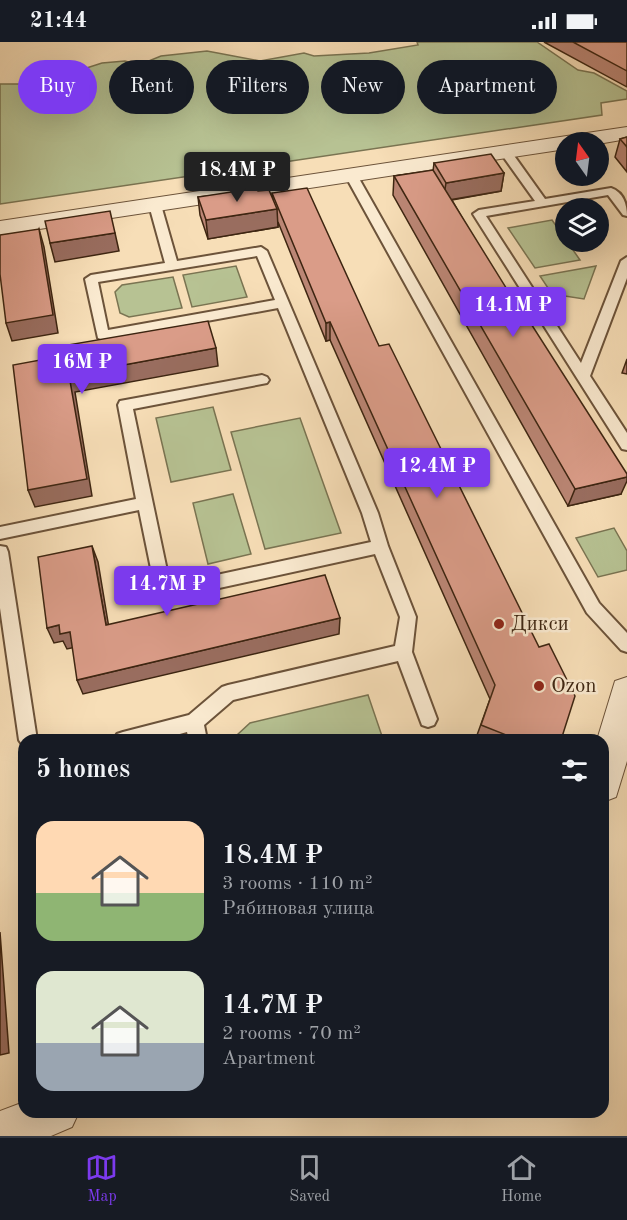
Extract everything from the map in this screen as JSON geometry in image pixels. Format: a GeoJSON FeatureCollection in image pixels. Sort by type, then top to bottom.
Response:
{"type":"FeatureCollection","features":[{"type":"Feature","properties":{"kind":"street"},"geometry":{"type":"LineString","coordinates":[[609,136],[627,133]]}},
{"type":"Feature","properties":{"kind":"street"},"geometry":{"type":"LineString","coordinates":[[0,228],[555,145]]}},
{"type":"Feature","properties":{"kind":"street"},"geometry":{"type":"LineString","coordinates":[[609,762],[627,692]]}},
{"type":"Feature","properties":{"kind":"street"},"geometry":{"type":"LineString","coordinates":[[0,1132],[40,1118]]}},
{"type":"Feature","properties":{"kind":"lane"},"geometry":{"type":"LineString","coordinates":[[506,152],[542,203]]}},
{"type":"Feature","properties":{"kind":"lane"},"geometry":{"type":"LineString","coordinates":[[351,176],[593,608],[627,645]]}},
{"type":"Feature","properties":{"kind":"lane"},"geometry":{"type":"LineString","coordinates":[[627,212],[611,191],[479,214],[627,446]]}},
{"type":"Feature","properties":{"kind":"lane"},"geometry":{"type":"LineString","coordinates":[[155,205],[172,266]]}},
{"type":"Feature","properties":{"kind":"lane"},"geometry":{"type":"LineString","coordinates":[[283,303],[103,335],[91,279],[261,251],[283,303],[370,513],[380,546],[408,617],[403,652],[428,719]]}},
{"type":"Feature","properties":{"kind":"lane"},"geometry":{"type":"LineString","coordinates":[[583,376],[627,261]]}},
{"type":"Feature","properties":{"kind":"lane"},"geometry":{"type":"LineString","coordinates":[[262,380],[125,405],[164,593],[380,546]]}},
{"type":"Feature","properties":{"kind":"lane"},"geometry":{"type":"LineString","coordinates":[[0,533],[146,503]]}},
{"type":"Feature","properties":{"kind":"lane"},"geometry":{"type":"LineString","coordinates":[[0,552],[27,734]]}},
{"type":"Feature","properties":{"kind":"lane"},"geometry":{"type":"LineString","coordinates":[[172,734],[196,731],[228,693],[403,652]]}},
{"type":"Feature","properties":{"kind":"green space"},"geometry":{"type":"Polygon","coordinates":[[[417,42],[537,42],[578,70],[594,73],[627,91],[627,99],[601,103],[602,115],[0,204],[0,84],[18,84],[18,114],[97,114],[97,65],[109,62],[109,114],[194,114],[194,60],[151,60],[161,56],[207,51],[255,60],[206,60],[206,114],[309,114],[309,60],[266,60],[304,53],[314,56],[369,53],[418,45],[417,42]]]}},
{"type":"Feature","properties":{"kind":"green space"},"geometry":{"type":"Polygon","coordinates":[[[552,220],[555,224],[555,252],[574,252],[580,260],[535,268],[508,228],[552,220]]]}},
{"type":"Feature","properties":{"kind":"green space"},"geometry":{"type":"Polygon","coordinates":[[[236,266],[247,297],[192,307],[183,275],[236,266]]]}},
{"type":"Feature","properties":{"kind":"green space"},"geometry":{"type":"Polygon","coordinates":[[[596,266],[584,299],[552,294],[540,276],[596,266]]]}},
{"type":"Feature","properties":{"kind":"green space"},"geometry":{"type":"Polygon","coordinates":[[[173,277],[182,308],[129,317],[120,313],[115,292],[122,285],[173,277]]]}},
{"type":"Feature","properties":{"kind":"green space"},"geometry":{"type":"Polygon","coordinates":[[[213,407],[231,470],[171,482],[156,418],[213,407]]]}},
{"type":"Feature","properties":{"kind":"green space"},"geometry":{"type":"Polygon","coordinates":[[[300,418],[341,533],[265,549],[231,432],[300,418]]]}},
{"type":"Feature","properties":{"kind":"green space"},"geometry":{"type":"Polygon","coordinates":[[[233,494],[251,554],[208,564],[193,503],[233,494]]]}},
{"type":"Feature","properties":{"kind":"green space"},"geometry":{"type":"Polygon","coordinates":[[[614,528],[627,551],[627,570],[598,577],[576,538],[614,528]]]}},
{"type":"Feature","properties":{"kind":"green space"},"geometry":{"type":"Polygon","coordinates":[[[368,695],[381,734],[238,734],[250,723],[368,695]]]}},
{"type":"Feature","properties":{"kind":"building"},"geometry":{"type":"Polygon","coordinates":[[[573,42],[627,42],[627,71],[573,42]]]}},
{"type":"Feature","properties":{"kind":"building"},"geometry":{"type":"Polygon","coordinates":[[[627,137],[627,147],[620,139],[627,137]]]}},
{"type":"Feature","properties":{"kind":"building"},"geometry":{"type":"Polygon","coordinates":[[[491,154],[504,173],[446,183],[434,163],[491,154]]]}},
{"type":"Feature","properties":{"kind":"building"},"geometry":{"type":"Polygon","coordinates":[[[433,170],[627,477],[575,489],[394,176],[433,170]]]}},
{"type":"Feature","properties":{"kind":"building"},"geometry":{"type":"Polygon","coordinates":[[[257,188],[258,191],[269,190],[277,209],[206,220],[198,197],[257,188]]]}},
{"type":"Feature","properties":{"kind":"building"},"geometry":{"type":"Polygon","coordinates":[[[307,188],[379,346],[389,344],[539,647],[549,644],[575,696],[563,734],[504,734],[481,725],[495,685],[330,322],[326,323],[272,193],[307,188]]]}},
{"type":"Feature","properties":{"kind":"building"},"geometry":{"type":"Polygon","coordinates":[[[110,211],[115,233],[50,243],[45,221],[110,211]]]}},
{"type":"Feature","properties":{"kind":"building"},"geometry":{"type":"Polygon","coordinates":[[[39,229],[53,315],[6,323],[0,274],[0,235],[39,229]]]}},
{"type":"Feature","properties":{"kind":"building"},"geometry":{"type":"Polygon","coordinates":[[[208,321],[216,348],[69,375],[87,479],[28,490],[13,365],[57,357],[56,347],[208,321]]]}},
{"type":"Feature","properties":{"kind":"building"},"geometry":{"type":"Polygon","coordinates":[[[92,546],[106,625],[325,575],[340,618],[77,680],[70,632],[60,634],[59,625],[47,628],[38,557],[92,546]]]}},
{"type":"Feature","properties":{"kind":"place","name":"Дикси"},"geometry":{"type":"Point","coordinates":[499,624]}},
{"type":"Feature","properties":{"kind":"place","name":"Ozon"},"geometry":{"type":"Point","coordinates":[539,686]}}]}
